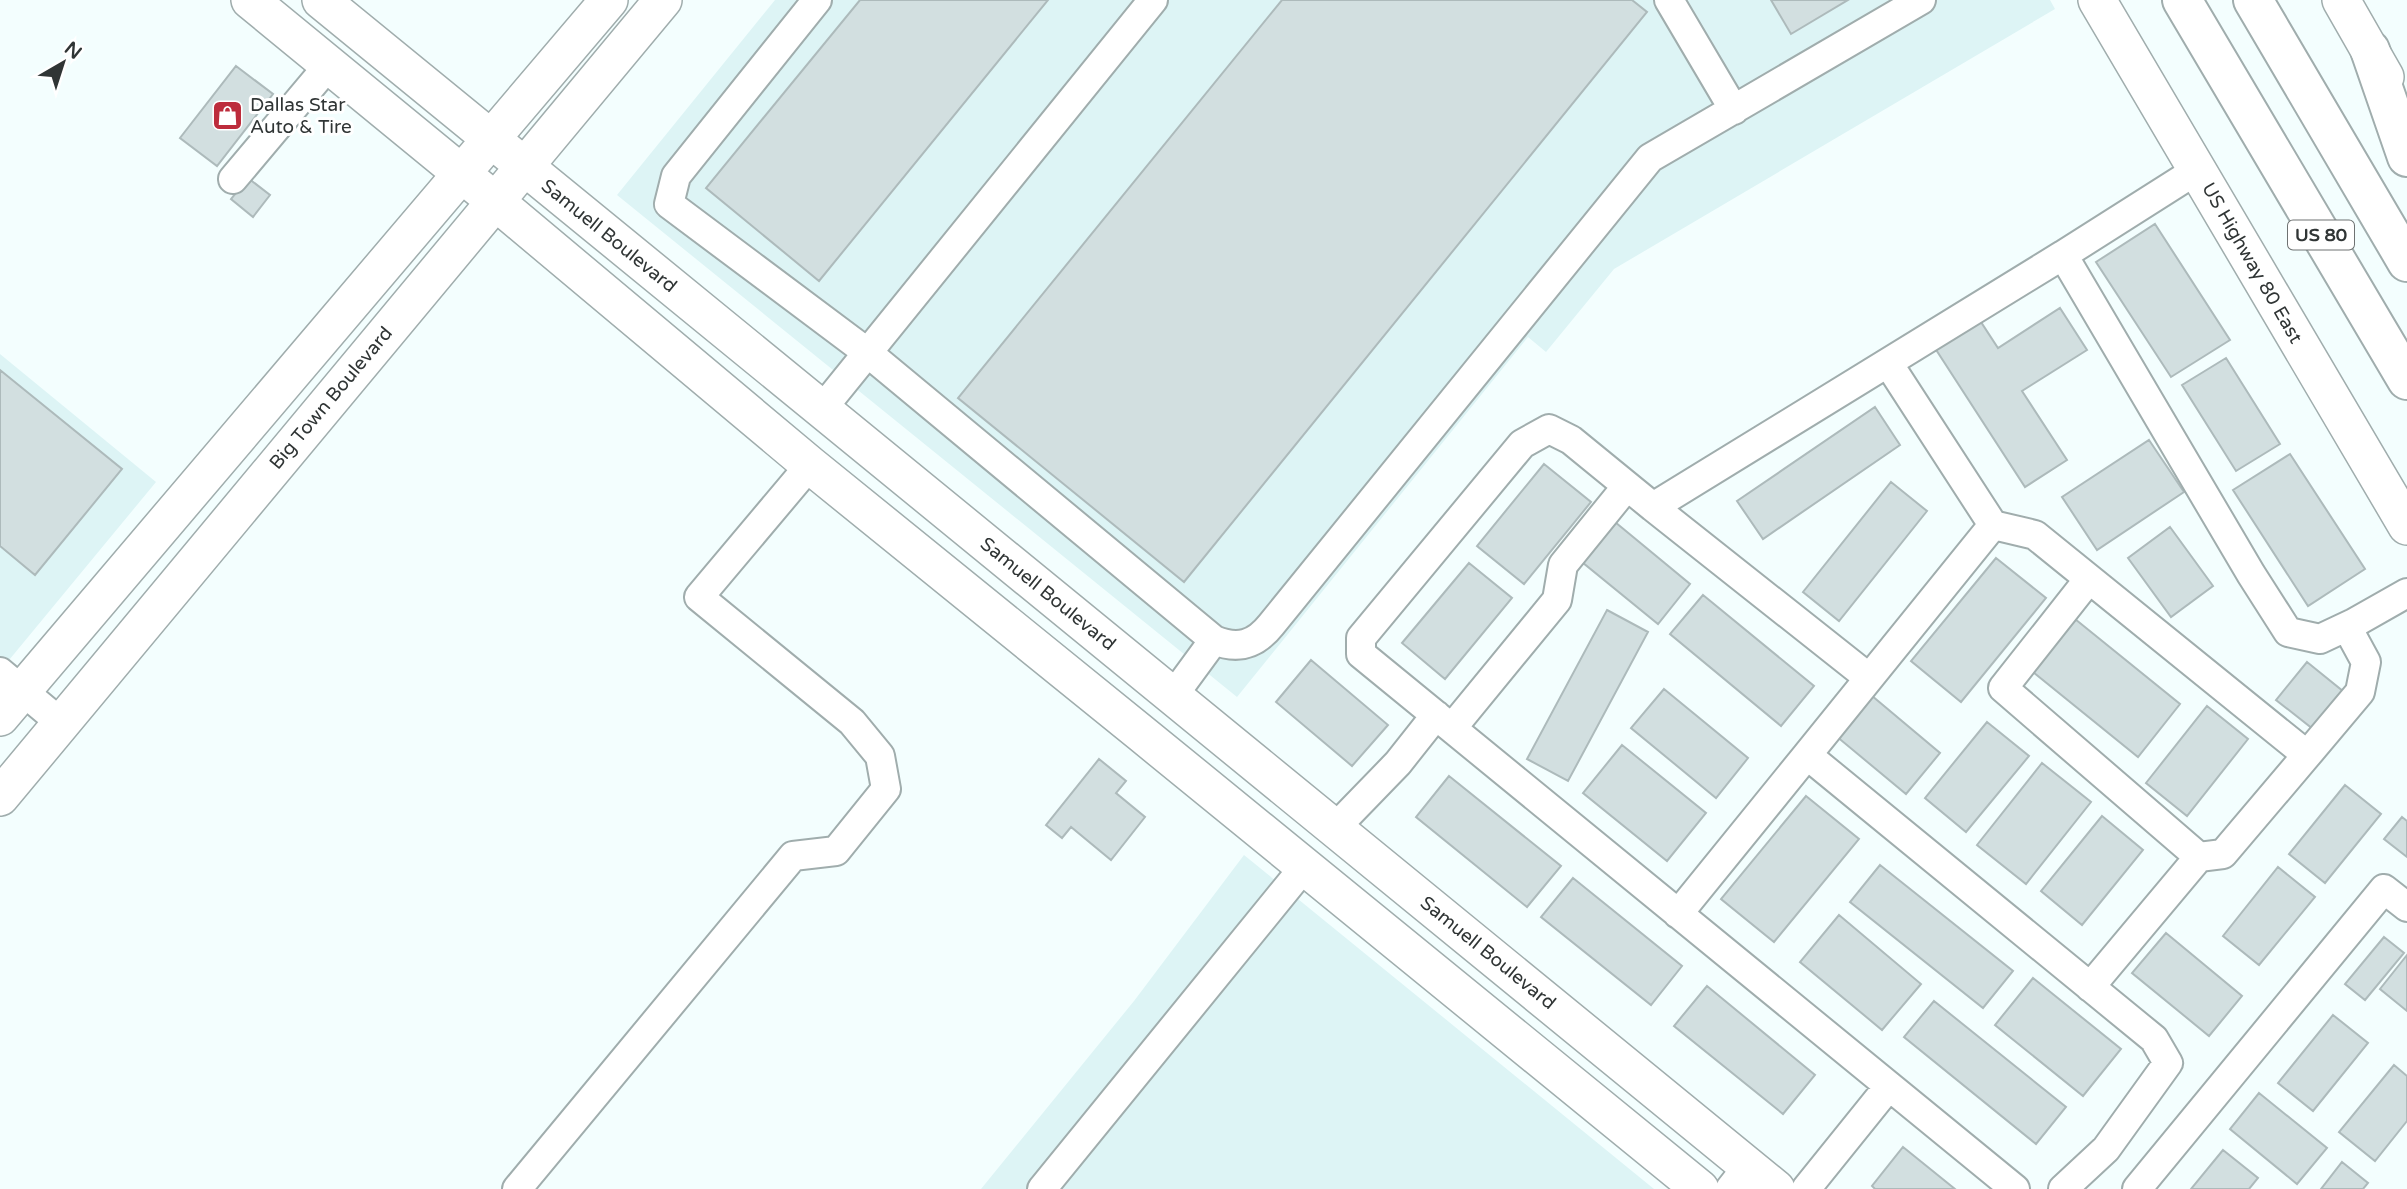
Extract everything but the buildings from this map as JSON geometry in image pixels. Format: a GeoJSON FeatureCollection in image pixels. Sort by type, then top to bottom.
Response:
{"type":"FeatureCollection","features":[{"type":"Feature","properties":{"kind":"highway"},"geometry":{"type":"LineString","coordinates":[[2157,0],[2235,89]]}},
{"type":"Feature","properties":{"kind":"highway","name":"US 80"},"geometry":{"type":"LineString","coordinates":[[2182,0],[2407,380]]}},
{"type":"Feature","properties":{"kind":"highway","name":"US 80"},"geometry":{"type":"LineString","coordinates":[[2253,0],[2407,262]]}},
{"type":"Feature","properties":{"kind":"highway"},"geometry":{"type":"LineString","coordinates":[[2370,50],[2407,157]]}},
{"type":"Feature","properties":{"kind":"main road"},"geometry":{"type":"LineString","coordinates":[[250,0],[810,465],[1700,1189]]}},
{"type":"Feature","properties":{"kind":"main road","name":"Samuell Boulevard"},"geometry":{"type":"LineString","coordinates":[[321,0],[1336,827],[1739,1178],[1776,1189]]}},
{"type":"Feature","properties":{"kind":"main road"},"geometry":{"type":"LineString","coordinates":[[8,693],[462,174],[609,0]]}},
{"type":"Feature","properties":{"kind":"main road","name":"Big Town Boulevard"},"geometry":{"type":"LineString","coordinates":[[0,797],[663,0]]}},
{"type":"Feature","properties":{"kind":"main road","name":"US Highway 80 East"},"geometry":{"type":"LineString","coordinates":[[2097,0],[2407,526]]}},
{"type":"Feature","properties":{"kind":"main road"},"geometry":{"type":"LineString","coordinates":[[2341,0],[2407,114]]}},
{"type":"Feature","properties":{"kind":"main road"},"geometry":{"type":"LineString","coordinates":[[1142,733],[1173,696]]}},
{"type":"Feature","properties":{"kind":"main road"},"geometry":{"type":"LineString","coordinates":[[1305,866],[1336,827]]}},
{"type":"Feature","properties":{"kind":"street"},"geometry":{"type":"LineString","coordinates":[[817,0],[676,176],[669,204],[867,353],[1214,640],[1239,646],[1252,643],[1263,635],[1650,158],[1922,0]]}},
{"type":"Feature","properties":{"kind":"street"},"geometry":{"type":"LineString","coordinates":[[822,410],[1153,0]]}},
{"type":"Feature","properties":{"kind":"street"},"geometry":{"type":"LineString","coordinates":[[1669,0],[1734,110]]}},
{"type":"Feature","properties":{"kind":"street"},"geometry":{"type":"LineString","coordinates":[[233,179],[328,66]]}},
{"type":"Feature","properties":{"kind":"street"},"geometry":{"type":"LineString","coordinates":[[1653,507],[2197,170]]}},
{"type":"Feature","properties":{"kind":"street"},"geometry":{"type":"LineString","coordinates":[[2063,255],[2288,632],[2320,639],[2407,593]]}},
{"type":"Feature","properties":{"kind":"street"},"geometry":{"type":"LineString","coordinates":[[1888,363],[1993,525],[2035,535],[2307,755]]}},
{"type":"Feature","properties":{"kind":"street"},"geometry":{"type":"LineString","coordinates":[[1869,678],[1571,440],[1549,429],[1522,444],[1513,454],[1361,638],[1361,653],[2015,1189]]}},
{"type":"Feature","properties":{"kind":"street"},"geometry":{"type":"LineString","coordinates":[[517,1189],[793,856],[836,851],[886,789],[880,756],[852,722],[699,597],[810,465]]}},
{"type":"Feature","properties":{"kind":"street"},"geometry":{"type":"LineString","coordinates":[[1336,827],[1398,762],[1444,722],[1557,600],[1563,565],[1627,486]]}},
{"type":"Feature","properties":{"kind":"street"},"geometry":{"type":"LineString","coordinates":[[1678,914],[1993,525]]}},
{"type":"Feature","properties":{"kind":"street"},"geometry":{"type":"LineString","coordinates":[[2089,579],[2003,688],[2199,857]]}},
{"type":"Feature","properties":{"kind":"street"},"geometry":{"type":"LineString","coordinates":[[2090,987],[2199,857],[2223,854],[2360,692],[2366,662],[2347,627]]}},
{"type":"Feature","properties":{"kind":"street"},"geometry":{"type":"LineString","coordinates":[[1173,696],[1214,640]]}},
{"type":"Feature","properties":{"kind":"street"},"geometry":{"type":"LineString","coordinates":[[8,693],[61,723]]}},
{"type":"Feature","properties":{"kind":"street"},"geometry":{"type":"LineString","coordinates":[[1807,755],[2154,1039],[2168,1063],[2106,1149],[2063,1189]]}},
{"type":"Feature","properties":{"kind":"street"},"geometry":{"type":"LineString","coordinates":[[1042,1189],[1305,866]]}},
{"type":"Feature","properties":{"kind":"street"},"geometry":{"type":"LineString","coordinates":[[2137,1189],[2384,889],[2407,907]]}},
{"type":"Feature","properties":{"kind":"street"},"geometry":{"type":"LineString","coordinates":[[1806,1189],[1889,1086]]}},
{"type":"Feature","properties":{"kind":"shaded area"},"geometry":{"type":"Polygon","coordinates":[[[775,0],[2050,0],[2055,9],[1614,269],[1546,352],[1528,337],[1237,697],[617,195],[775,0]]]}},
{"type":"Feature","properties":{"kind":"shaded area"},"geometry":{"type":"Polygon","coordinates":[[[0,354],[156,482],[0,671],[0,354]]]}},
{"type":"Feature","properties":{"kind":"shaded area"},"geometry":{"type":"Polygon","coordinates":[[[1244,855],[1654,1189],[981,1189],[1134,1001],[1244,855]]]}},
{"type":"Feature","properties":{"kind":"place","name":"Dallas Star Auto & Tire"},"geometry":{"type":"Point","coordinates":[227,116]}}]}
